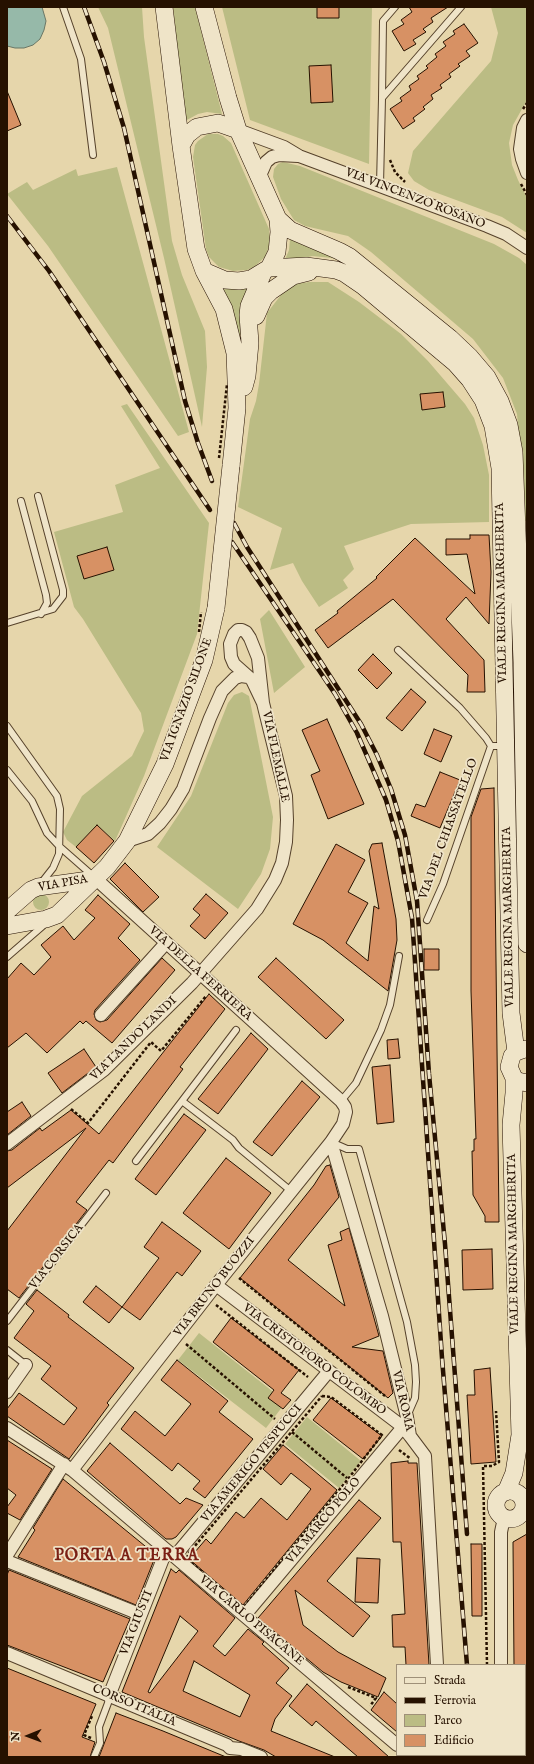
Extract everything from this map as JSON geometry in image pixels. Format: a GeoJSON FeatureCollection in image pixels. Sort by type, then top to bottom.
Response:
{"type":"FeatureCollection","features":[{"type":"Feature","properties":{"kind":"street"},"geometry":{"type":"LineString","coordinates":[[164,7],[181,146]]}},
{"type":"Feature","properties":{"kind":"street"},"geometry":{"type":"LineString","coordinates":[[204,7],[238,130],[278,219]]}},
{"type":"Feature","properties":{"kind":"street"},"geometry":{"type":"LineString","coordinates":[[527,120],[523,128],[520,149],[527,173]]}},
{"type":"Feature","properties":{"kind":"street"},"geometry":{"type":"LineString","coordinates":[[181,146],[187,135],[197,127],[218,124],[238,130]]}},
{"type":"Feature","properties":{"kind":"street","name":"VIA VINCENZO ROSANO"},"geometry":{"type":"LineString","coordinates":[[238,130],[284,146],[299,156],[380,185],[506,234],[527,248]]}},
{"type":"Feature","properties":{"kind":"street","name":"VIA IGNAZIO SILONE"},"geometry":{"type":"LineString","coordinates":[[96,879],[128,841],[165,764],[204,660],[216,608],[237,408],[237,370],[233,339],[224,309],[204,271],[196,249],[191,226],[181,146]]}},
{"type":"Feature","properties":{"kind":"street","name":"VIA VINCENZO ROSANO"},"geometry":{"type":"LineString","coordinates":[[259,178],[266,162],[272,157],[279,155],[299,156]]}},
{"type":"Feature","properties":{"kind":"street","name":"VIA IGNAZIO SILONE"},"geometry":{"type":"LineString","coordinates":[[237,408],[247,376],[250,343],[248,315],[249,306],[266,270],[277,252],[279,242],[278,219]]}},
{"type":"Feature","properties":{"kind":"street","name":"VIALE REGINA MARGHERITA"},"geometry":{"type":"LineString","coordinates":[[278,219],[290,230],[339,251],[374,275],[450,338],[487,376],[503,407],[509,425],[514,452],[521,635],[525,660],[527,944]]}},
{"type":"Feature","properties":{"kind":"street","name":"VIALE REGINA MARGHERITA"},"geometry":{"type":"LineString","coordinates":[[204,271],[225,280],[239,282],[251,279],[266,270],[306,266],[327,268],[344,273],[363,286],[455,364],[470,380],[483,400],[494,426],[500,468],[503,636],[498,746],[511,1013],[522,1051],[509,1062],[510,1073],[520,1080],[511,1125],[522,1341],[524,1413],[516,1465],[511,1481],[519,1503]]}},
{"type":"Feature","properties":{"kind":"street"},"geometry":{"type":"LineString","coordinates":[[250,343],[257,311],[264,298],[271,291],[293,276],[327,268]]}},
{"type":"Feature","properties":{"kind":"street","name":"VIA FLEMALLE"},"geometry":{"type":"LineString","coordinates":[[199,974],[257,909],[275,880],[282,863],[286,842],[286,796],[263,703],[256,653],[246,632],[238,630],[234,634],[230,651],[234,664],[256,687],[263,703]]}},
{"type":"Feature","properties":{"kind":"street"},"geometry":{"type":"LineString","coordinates":[[503,636],[521,635]]}},
{"type":"Feature","properties":{"kind":"street"},"geometry":{"type":"LineString","coordinates":[[128,841],[148,834],[160,823],[171,809],[183,789],[222,690],[236,678],[241,676],[248,677]]}},
{"type":"Feature","properties":{"kind":"street","name":"VIA DELLA FERRIERA"},"geometry":{"type":"LineString","coordinates":[[96,879],[199,974],[341,1101]]}},
{"type":"Feature","properties":{"kind":"street","name":"VIA PISA"},"geometry":{"type":"LineString","coordinates":[[7,911],[24,896],[38,887],[96,879]]}},
{"type":"Feature","properties":{"kind":"street","name":"VIA PISA"},"geometry":{"type":"LineString","coordinates":[[7,926],[46,919],[57,915],[96,879]]}},
{"type":"Feature","properties":{"kind":"street"},"geometry":{"type":"LineString","coordinates":[[24,896],[26,910],[34,920]]}},
{"type":"Feature","properties":{"kind":"street"},"geometry":{"type":"LineString","coordinates":[[101,1015],[166,943]]}},
{"type":"Feature","properties":{"kind":"street","name":"VIA LANDO LANDI"},"geometry":{"type":"LineString","coordinates":[[7,1144],[104,1070],[192,983],[199,974]]}},
{"type":"Feature","properties":{"kind":"street","name":"VIA BRUNO BUOZZI"},"geometry":{"type":"LineString","coordinates":[[7,1555],[68,1467],[331,1142],[343,1124],[346,1112],[341,1101]]}},
{"type":"Feature","properties":{"kind":"street","name":"VIA ROMA"},"geometry":{"type":"LineString","coordinates":[[331,1142],[382,1316],[406,1427],[425,1456],[437,1664]]}},
{"type":"Feature","properties":{"kind":"street","name":"VIA CRISTOFORO COLOMBO"},"geometry":{"type":"LineString","coordinates":[[216,1285],[329,1371],[406,1427]]}},
{"type":"Feature","properties":{"kind":"street"},"geometry":{"type":"LineString","coordinates":[[7,1392],[26,1365]]}},
{"type":"Feature","properties":{"kind":"street","name":"VIA AMERIGO VESPUCCI"},"geometry":{"type":"LineString","coordinates":[[170,1554],[329,1371]]}},
{"type":"Feature","properties":{"kind":"street","name":"VIA MARCO POLO"},"geometry":{"type":"LineString","coordinates":[[245,1615],[406,1427]]}},
{"type":"Feature","properties":{"kind":"street","name":"VIA CARLO PISACANE"},"geometry":{"type":"LineString","coordinates":[[8,1430],[68,1467],[396,1744]]}},
{"type":"Feature","properties":{"kind":"street"},"geometry":{"type":"LineString","coordinates":[[519,1503],[501,1494],[496,1502],[497,1511],[504,1518],[517,1518],[527,1461]]}},
{"type":"Feature","properties":{"kind":"street"},"geometry":{"type":"LineString","coordinates":[[501,1664],[500,1532],[504,1518]]}},
{"type":"Feature","properties":{"kind":"street","name":"VIA GIUSTI"},"geometry":{"type":"LineString","coordinates":[[109,1696],[140,1616],[170,1554]]}},
{"type":"Feature","properties":{"kind":"street"},"geometry":{"type":"LineString","coordinates":[[7,1561],[132,1611],[140,1616]]}},
{"type":"Feature","properties":{"kind":"street","name":"CORSO ITALIA"},"geometry":{"type":"LineString","coordinates":[[7,1653],[227,1744],[230,1752],[241,1749],[261,1757]]}},
{"type":"Feature","properties":{"kind":"lane"},"geometry":{"type":"LineString","coordinates":[[63,7],[81,59],[93,155]]}},
{"type":"Feature","properties":{"kind":"lane"},"geometry":{"type":"LineString","coordinates":[[380,185],[383,21],[395,7]]}},
{"type":"Feature","properties":{"kind":"lane"},"geometry":{"type":"LineString","coordinates":[[382,98],[461,7]]}},
{"type":"Feature","properties":{"kind":"lane"},"geometry":{"type":"LineString","coordinates":[[7,623],[41,614],[56,606],[63,596],[63,590],[38,496]]}},
{"type":"Feature","properties":{"kind":"lane"},"geometry":{"type":"LineString","coordinates":[[21,501],[46,595],[47,603],[41,614]]}},
{"type":"Feature","properties":{"kind":"lane"},"geometry":{"type":"LineString","coordinates":[[398,650],[460,708],[486,738],[498,746]]}},
{"type":"Feature","properties":{"kind":"lane"},"geometry":{"type":"LineString","coordinates":[[7,726],[57,796],[60,809],[60,847],[53,868],[38,887]]}},
{"type":"Feature","properties":{"kind":"lane","name":"VIA DEL CHIASSATELLO"},"geometry":{"type":"LineString","coordinates":[[427,920],[443,884],[498,746]]}},
{"type":"Feature","properties":{"kind":"lane","name":"VIA DELLA FERRIERA"},"geometry":{"type":"LineString","coordinates":[[7,770],[32,801],[47,833],[60,847],[96,879]]}},
{"type":"Feature","properties":{"kind":"lane"},"geometry":{"type":"LineString","coordinates":[[7,957],[57,915]]}},
{"type":"Feature","properties":{"kind":"lane"},"geometry":{"type":"LineString","coordinates":[[341,1101],[356,1082],[381,1030],[390,1006],[399,956]]}},
{"type":"Feature","properties":{"kind":"lane"},"geometry":{"type":"LineString","coordinates":[[136,1161],[236,1030]]}},
{"type":"Feature","properties":{"kind":"lane"},"geometry":{"type":"LineString","coordinates":[[182,1101],[233,1140],[239,1148],[291,1191]]}},
{"type":"Feature","properties":{"kind":"lane"},"geometry":{"type":"LineString","coordinates":[[331,1142],[347,1149],[359,1149],[407,1322],[415,1364],[416,1382],[415,1398],[406,1427]]}},
{"type":"Feature","properties":{"kind":"lane","name":"VIA CORSICA"},"geometry":{"type":"LineString","coordinates":[[7,1321],[106,1193]]}},
{"type":"Feature","properties":{"kind":"lane"},"geometry":{"type":"LineString","coordinates":[[7,1350],[26,1365]]}},
{"type":"Feature","properties":{"kind":"lane"},"geometry":{"type":"LineString","coordinates":[[94,1757],[100,1743],[99,1726],[108,1704],[109,1696]]}},
{"type":"Feature","properties":{"kind":"path"},"geometry":{"type":"LineString","coordinates":[[389,159],[395,172],[410,186]]}},
{"type":"Feature","properties":{"kind":"path"},"geometry":{"type":"LineString","coordinates":[[198,637],[199,632]]}},
{"type":"Feature","properties":{"kind":"path"},"geometry":{"type":"LineString","coordinates":[[243,1272],[238,1278],[388,1399]]}},
{"type":"Feature","properties":{"kind":"path"},"geometry":{"type":"LineString","coordinates":[[216,1305],[310,1378],[305,1384]]}},
{"type":"Feature","properties":{"kind":"path"},"geometry":{"type":"LineString","coordinates":[[186,1344],[275,1420]]}},
{"type":"Feature","properties":{"kind":"path"},"geometry":{"type":"LineString","coordinates":[[322,1396],[331,1397],[382,1435],[243,1608],[187,1559],[188,1554],[292,1432],[322,1396]]}},
{"type":"Feature","properties":{"kind":"path"},"geometry":{"type":"LineString","coordinates":[[487,1664],[483,1466],[492,1466],[499,1462],[496,1411]]}},
{"type":"Feature","properties":{"kind":"path"},"geometry":{"type":"LineString","coordinates":[[270,1426],[280,1414]]}},
{"type":"Feature","properties":{"kind":"path"},"geometry":{"type":"LineString","coordinates":[[292,1432],[348,1479]]}},
{"type":"Feature","properties":{"kind":"path"},"geometry":{"type":"LineString","coordinates":[[394,1456],[399,1450],[412,1460]]}},
{"type":"Feature","properties":{"kind":"path"},"geometry":{"type":"LineString","coordinates":[[94,1710],[84,1736],[96,1740]]}},
{"type":"Feature","properties":{"kind":"green space"},"geometry":{"type":"Polygon","coordinates":[[[98,7],[142,7],[144,37],[172,241],[182,275],[205,331],[207,367],[202,427],[164,258],[108,28],[98,7]]]}},
{"type":"Feature","properties":{"kind":"green space"},"geometry":{"type":"Polygon","coordinates":[[[173,7],[195,7],[222,114],[207,112],[198,114],[185,121],[173,7]]]}},
{"type":"Feature","properties":{"kind":"green space"},"geometry":{"type":"Polygon","coordinates":[[[222,7],[372,7],[369,164],[250,120],[222,7]]]}},
{"type":"Feature","properties":{"kind":"green space"},"geometry":{"type":"Polygon","coordinates":[[[491,7],[527,7],[527,100],[513,125],[509,143],[512,165],[527,198],[527,233],[502,217],[429,190],[414,181],[408,173],[413,151],[491,61],[498,33],[491,7]]]}},
{"type":"Feature","properties":{"kind":"green space"},"geometry":{"type":"Polygon","coordinates":[[[208,134],[218,134],[223,136],[231,143],[269,229],[270,244],[265,257],[254,267],[247,270],[233,271],[219,267],[209,257],[206,249],[193,157],[195,145],[208,134]]]}},
{"type":"Feature","properties":{"kind":"green space"},"geometry":{"type":"Polygon","coordinates":[[[283,162],[300,166],[494,244],[519,258],[527,265],[527,521],[523,521],[521,460],[517,414],[503,378],[473,339],[371,252],[348,236],[305,226],[294,220],[281,199],[273,177],[274,169],[278,164],[283,162]]]}},
{"type":"Feature","properties":{"kind":"green space"},"geometry":{"type":"Polygon","coordinates":[[[117,167],[189,432],[178,436],[48,246],[7,194],[27,182],[33,190],[76,169],[78,176],[117,167]]]}},
{"type":"Feature","properties":{"kind":"green space"},"geometry":{"type":"Polygon","coordinates":[[[290,239],[347,263],[332,258],[312,256],[286,263],[284,262],[289,250],[290,239]]]}},
{"type":"Feature","properties":{"kind":"green space"},"geometry":{"type":"Polygon","coordinates":[[[328,282],[359,302],[401,334],[428,361],[465,404],[474,418],[483,445],[489,475],[489,522],[411,524],[344,546],[354,569],[343,580],[348,588],[319,607],[302,581],[293,563],[270,570],[282,528],[238,507],[250,419],[256,401],[259,384],[267,313],[281,295],[294,284],[328,282]]]}},
{"type":"Feature","properties":{"kind":"green space"},"geometry":{"type":"Polygon","coordinates":[[[223,288],[248,289],[243,333],[239,335],[221,290],[223,288]]]}},
{"type":"Feature","properties":{"kind":"green space"},"geometry":{"type":"Polygon","coordinates":[[[127,404],[209,523],[197,634],[144,776],[115,841],[97,825],[76,847],[67,840],[63,832],[82,796],[132,756],[144,731],[141,713],[74,607],[54,532],[123,512],[115,485],[160,468],[121,406],[127,404]]]}},
{"type":"Feature","properties":{"kind":"green space"},"geometry":{"type":"Polygon","coordinates":[[[269,610],[305,667],[274,693],[260,619],[269,610]]]}},
{"type":"Feature","properties":{"kind":"green space"},"geometry":{"type":"Polygon","coordinates":[[[242,692],[249,696],[273,817],[270,849],[261,874],[238,909],[157,847],[191,796],[228,703],[234,695],[242,692]]]}},
{"type":"Feature","properties":{"kind":"green space"},"geometry":{"type":"Polygon","coordinates":[[[38,894],[44,894],[49,899],[47,908],[44,910],[38,910],[33,905],[33,899],[38,894]]]}},
{"type":"Feature","properties":{"kind":"green space"},"geometry":{"type":"Polygon","coordinates":[[[199,1333],[286,1402],[266,1428],[178,1360],[199,1333]]]}},
{"type":"Feature","properties":{"kind":"green space"},"geometry":{"type":"Polygon","coordinates":[[[307,1417],[361,1461],[339,1488],[285,1444],[307,1417]]]}},
{"type":"Feature","properties":{"kind":"shaded area"},"geometry":{"type":"Polygon","coordinates":[[[7,7],[42,7],[46,21],[44,30],[40,39],[33,45],[24,48],[7,46],[7,7]]]}},
{"type":"Feature","properties":{"kind":"building"},"geometry":{"type":"Polygon","coordinates":[[[317,7],[339,7],[339,18],[317,18],[317,7]]]}},
{"type":"Feature","properties":{"kind":"building"},"geometry":{"type":"Polygon","coordinates":[[[409,7],[448,7],[431,18],[433,22],[423,29],[426,32],[413,40],[416,44],[404,51],[392,31],[404,24],[401,20],[412,12],[409,7]]]}},
{"type":"Feature","properties":{"kind":"building"},"geometry":{"type":"Polygon","coordinates":[[[464,24],[478,43],[466,51],[470,56],[458,64],[460,66],[449,74],[451,77],[440,85],[442,88],[431,95],[433,99],[423,107],[425,109],[413,118],[415,121],[403,129],[390,109],[402,101],[400,98],[411,90],[409,86],[419,79],[417,76],[428,68],[426,66],[437,57],[435,54],[446,46],[443,42],[455,34],[453,31],[464,24]]]}},
{"type":"Feature","properties":{"kind":"building"},"geometry":{"type":"Polygon","coordinates":[[[331,65],[333,102],[311,103],[309,66],[331,65]]]}},
{"type":"Feature","properties":{"kind":"building"},"geometry":{"type":"Polygon","coordinates":[[[7,91],[21,125],[7,131],[7,91]]]}},
{"type":"Feature","properties":{"kind":"building"},"geometry":{"type":"Polygon","coordinates":[[[443,392],[445,407],[422,410],[420,394],[443,392]]]}},
{"type":"Feature","properties":{"kind":"building"},"geometry":{"type":"Polygon","coordinates":[[[470,535],[489,535],[491,572],[489,624],[466,597],[446,619],[484,660],[485,692],[467,692],[468,675],[393,599],[328,648],[315,630],[338,613],[337,611],[377,578],[376,577],[415,538],[475,594],[467,554],[446,555],[446,539],[470,539],[470,535]]]}},
{"type":"Feature","properties":{"kind":"building"},"geometry":{"type":"Polygon","coordinates":[[[107,547],[114,570],[84,579],[77,556],[107,547]]]}},
{"type":"Feature","properties":{"kind":"building"},"geometry":{"type":"Polygon","coordinates":[[[373,654],[392,673],[377,689],[358,670],[373,654]]]}},
{"type":"Feature","properties":{"kind":"building"},"geometry":{"type":"Polygon","coordinates":[[[411,689],[426,702],[402,731],[386,718],[411,689]]]}},
{"type":"Feature","properties":{"kind":"building"},"geometry":{"type":"Polygon","coordinates":[[[327,719],[364,804],[328,819],[311,775],[320,771],[302,730],[327,719]]]}},
{"type":"Feature","properties":{"kind":"building"},"geometry":{"type":"Polygon","coordinates":[[[434,729],[452,736],[441,762],[424,754],[434,729]]]}},
{"type":"Feature","properties":{"kind":"building"},"geometry":{"type":"Polygon","coordinates":[[[440,772],[460,780],[440,828],[411,816],[416,804],[425,807],[440,772]]]}},
{"type":"Feature","properties":{"kind":"building"},"geometry":{"type":"Polygon","coordinates":[[[494,788],[499,1222],[485,1222],[485,1216],[473,1195],[472,1151],[474,1151],[474,1139],[476,1139],[471,991],[471,817],[481,789],[494,788]]]}},
{"type":"Feature","properties":{"kind":"building"},"geometry":{"type":"Polygon","coordinates":[[[97,825],[114,841],[94,863],[76,847],[97,825]]]}},
{"type":"Feature","properties":{"kind":"building"},"geometry":{"type":"Polygon","coordinates":[[[382,843],[396,919],[397,940],[388,991],[323,940],[293,924],[336,844],[365,860],[348,892],[368,903],[346,943],[368,961],[374,906],[379,909],[369,851],[372,844],[382,843]]]}},
{"type":"Feature","properties":{"kind":"building"},"geometry":{"type":"Polygon","coordinates":[[[125,863],[159,897],[143,912],[110,879],[125,863]]]}},
{"type":"Feature","properties":{"kind":"building"},"geometry":{"type":"Polygon","coordinates":[[[206,894],[228,913],[205,939],[190,926],[200,915],[193,909],[206,894]]]}},
{"type":"Feature","properties":{"kind":"building"},"geometry":{"type":"Polygon","coordinates":[[[98,895],[130,924],[118,938],[140,960],[95,1010],[94,1014],[96,1020],[100,1022],[107,1020],[162,958],[175,970],[112,1043],[86,1021],[83,1024],[80,1021],[47,1053],[26,1033],[7,1048],[7,979],[21,963],[34,975],[51,957],[41,945],[63,926],[74,940],[95,918],[85,910],[98,895]]]}},
{"type":"Feature","properties":{"kind":"building"},"geometry":{"type":"Polygon","coordinates":[[[424,949],[439,949],[439,970],[424,970],[424,949]]]}},
{"type":"Feature","properties":{"kind":"building"},"geometry":{"type":"Polygon","coordinates":[[[276,958],[344,1020],[326,1039],[258,977],[276,958]]]}},
{"type":"Feature","properties":{"kind":"building"},"geometry":{"type":"Polygon","coordinates":[[[209,994],[225,1009],[180,1067],[183,1069],[113,1163],[109,1160],[76,1202],[87,1210],[19,1298],[7,1289],[7,1231],[86,1128],[7,1188],[7,1151],[12,1150],[40,1128],[42,1131],[71,1110],[99,1134],[209,994]]]}},
{"type":"Feature","properties":{"kind":"building"},"geometry":{"type":"Polygon","coordinates":[[[251,1033],[268,1049],[218,1114],[198,1099],[251,1033]]]}},
{"type":"Feature","properties":{"kind":"building"},"geometry":{"type":"Polygon","coordinates":[[[398,1039],[400,1058],[388,1059],[387,1040],[398,1039]]]}},
{"type":"Feature","properties":{"kind":"building"},"geometry":{"type":"Polygon","coordinates":[[[84,1049],[96,1067],[62,1093],[48,1073],[84,1049]]]}},
{"type":"Feature","properties":{"kind":"building"},"geometry":{"type":"Polygon","coordinates":[[[390,1065],[394,1122],[377,1124],[372,1067],[390,1065]]]}},
{"type":"Feature","properties":{"kind":"building"},"geometry":{"type":"Polygon","coordinates":[[[302,1081],[320,1097],[272,1156],[253,1142],[302,1081]]]}},
{"type":"Feature","properties":{"kind":"building"},"geometry":{"type":"Polygon","coordinates":[[[22,1102],[31,1116],[7,1135],[7,1112],[22,1102]]]}},
{"type":"Feature","properties":{"kind":"building"},"geometry":{"type":"Polygon","coordinates":[[[184,1114],[206,1130],[156,1195],[135,1179],[184,1114]]]}},
{"type":"Feature","properties":{"kind":"building"},"geometry":{"type":"Polygon","coordinates":[[[226,1158],[271,1193],[229,1249],[183,1213],[226,1158]]]}},
{"type":"Feature","properties":{"kind":"building"},"geometry":{"type":"Polygon","coordinates":[[[330,1165],[339,1197],[288,1260],[345,1306],[328,1245],[342,1240],[340,1232],[349,1228],[379,1336],[352,1347],[383,1351],[393,1393],[388,1398],[240,1278],[314,1185],[326,1166],[330,1165]]]}},
{"type":"Feature","properties":{"kind":"building"},"geometry":{"type":"Polygon","coordinates":[[[162,1222],[201,1251],[182,1276],[177,1272],[140,1320],[122,1307],[159,1258],[144,1247],[162,1222]]]}},
{"type":"Feature","properties":{"kind":"building"},"geometry":{"type":"Polygon","coordinates":[[[492,1249],[493,1289],[463,1290],[462,1250],[492,1249]]]}},
{"type":"Feature","properties":{"kind":"building"},"geometry":{"type":"Polygon","coordinates":[[[96,1286],[122,1307],[109,1323],[83,1302],[96,1286]]]}},
{"type":"Feature","properties":{"kind":"building"},"geometry":{"type":"Polygon","coordinates":[[[37,1290],[69,1315],[68,1317],[134,1368],[107,1403],[109,1405],[69,1459],[7,1416],[7,1409],[19,1393],[64,1425],[77,1408],[41,1379],[51,1366],[14,1338],[34,1311],[26,1304],[37,1290]]]}},
{"type":"Feature","properties":{"kind":"building"},"geometry":{"type":"Polygon","coordinates":[[[231,1318],[299,1370],[281,1393],[291,1400],[283,1409],[268,1398],[274,1390],[213,1342],[231,1318]]]}},
{"type":"Feature","properties":{"kind":"building"},"geometry":{"type":"Polygon","coordinates":[[[177,1360],[228,1401],[219,1412],[253,1439],[205,1498],[193,1489],[200,1481],[178,1463],[172,1471],[121,1429],[135,1411],[165,1436],[191,1404],[161,1380],[177,1360]]]}},
{"type":"Feature","properties":{"kind":"building"},"geometry":{"type":"Polygon","coordinates":[[[490,1368],[496,1462],[471,1464],[467,1395],[475,1395],[474,1370],[490,1368]]]}},
{"type":"Feature","properties":{"kind":"building"},"geometry":{"type":"Polygon","coordinates":[[[331,1398],[382,1436],[363,1459],[313,1420],[331,1398]]]}},
{"type":"Feature","properties":{"kind":"building"},"geometry":{"type":"Polygon","coordinates":[[[7,1440],[52,1469],[20,1520],[7,1513],[7,1507],[16,1495],[7,1488],[7,1440]]]}},
{"type":"Feature","properties":{"kind":"building"},"geometry":{"type":"Polygon","coordinates":[[[110,1443],[180,1504],[186,1498],[203,1505],[176,1537],[166,1539],[87,1471],[110,1443]]]}},
{"type":"Feature","properties":{"kind":"building"},"geometry":{"type":"Polygon","coordinates":[[[283,1445],[337,1490],[243,1605],[189,1559],[206,1539],[211,1544],[236,1512],[244,1518],[261,1498],[287,1520],[311,1489],[291,1473],[281,1485],[263,1469],[283,1445]]]}},
{"type":"Feature","properties":{"kind":"building"},"geometry":{"type":"Polygon","coordinates":[[[408,1461],[408,1463],[417,1463],[429,1664],[406,1664],[405,1647],[393,1647],[392,1615],[405,1614],[401,1542],[393,1542],[391,1463],[408,1461]]]}},
{"type":"Feature","properties":{"kind":"building"},"geometry":{"type":"Polygon","coordinates":[[[63,1479],[156,1555],[136,1605],[18,1557],[35,1530],[33,1528],[63,1479]]]}},
{"type":"Feature","properties":{"kind":"building"},"geometry":{"type":"Polygon","coordinates":[[[359,1500],[381,1518],[327,1581],[370,1616],[353,1637],[295,1590],[303,1625],[338,1652],[386,1678],[378,1697],[341,1682],[323,1672],[258,1618],[359,1500]]]}},
{"type":"Feature","properties":{"kind":"building"},"geometry":{"type":"Polygon","coordinates":[[[527,1534],[527,1665],[514,1664],[513,1542],[527,1534]]]}},
{"type":"Feature","properties":{"kind":"building"},"geometry":{"type":"Polygon","coordinates":[[[471,1544],[482,1544],[482,1616],[472,1616],[471,1544]]]}},
{"type":"Feature","properties":{"kind":"building"},"geometry":{"type":"Polygon","coordinates":[[[357,1558],[380,1559],[378,1603],[355,1602],[357,1558]]]}},
{"type":"Feature","properties":{"kind":"building"},"geometry":{"type":"Polygon","coordinates":[[[171,1569],[176,1573],[179,1570],[235,1618],[213,1646],[225,1656],[248,1629],[264,1642],[262,1644],[289,1668],[276,1683],[292,1696],[275,1719],[271,1731],[335,1757],[276,1757],[264,1750],[122,1692],[171,1569]],[[180,1616],[148,1692],[150,1693],[198,1631],[180,1616]],[[194,1661],[183,1691],[240,1717],[250,1695],[194,1661]]]}},
{"type":"Feature","properties":{"kind":"building"},"geometry":{"type":"Polygon","coordinates":[[[9,1570],[130,1619],[103,1682],[7,1645],[7,1575],[9,1570]]]}},
{"type":"Feature","properties":{"kind":"building"},"geometry":{"type":"Polygon","coordinates":[[[7,1668],[96,1704],[82,1737],[95,1742],[90,1757],[7,1757],[7,1668]]]}},
{"type":"Feature","properties":{"kind":"building"},"geometry":{"type":"Polygon","coordinates":[[[307,1684],[389,1757],[358,1757],[316,1721],[312,1726],[289,1706],[307,1684]]]}},
{"type":"Feature","properties":{"kind":"building"},"geometry":{"type":"Polygon","coordinates":[[[384,1692],[396,1703],[396,1731],[371,1710],[384,1692]]]}},
{"type":"Feature","properties":{"kind":"building"},"geometry":{"type":"Polygon","coordinates":[[[116,1713],[163,1731],[226,1757],[99,1757],[116,1713]]]}},
{"type":"Feature","properties":{"kind":"railway"},"geometry":{"type":"LineString","coordinates":[[84,7],[104,62],[124,128],[185,401],[212,481]]}},
{"type":"Feature","properties":{"kind":"railway"},"geometry":{"type":"LineString","coordinates":[[7,216],[49,271],[210,510]]}},
{"type":"Feature","properties":{"kind":"railway"},"geometry":{"type":"LineString","coordinates":[[234,523],[247,547],[361,724],[377,755],[391,789],[405,835],[417,901],[429,1074],[445,1244],[467,1534]]}},
{"type":"Feature","properties":{"kind":"railway"},"geometry":{"type":"LineString","coordinates":[[232,542],[335,694],[357,733],[386,800],[398,841],[412,918],[442,1358],[467,1664]]}},
{"type":"Feature","properties":{"kind":"district","name":"PORTA A TERRA"},"geometry":{"type":"Point","coordinates":[127,1557]}}]}
